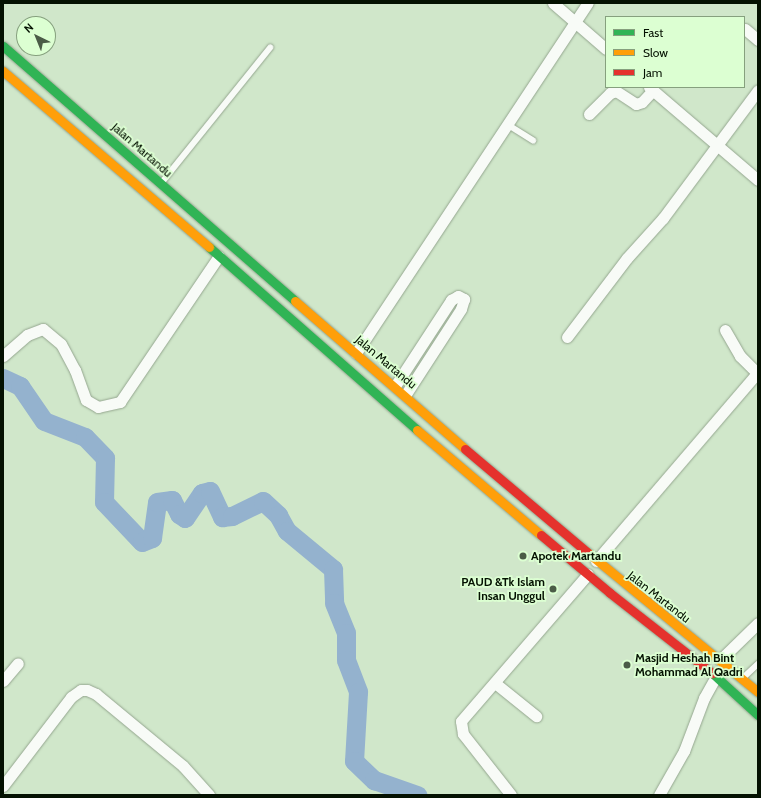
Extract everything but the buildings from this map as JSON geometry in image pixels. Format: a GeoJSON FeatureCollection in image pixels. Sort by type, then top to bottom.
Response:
{"type":"FeatureCollection","features":[{"type":"Feature","properties":{"kind":"highway","name":"Jalan Martandu"},"geometry":{"type":"LineString","coordinates":[[3,46],[356,353],[406,394],[541,515],[758,692]]}},
{"type":"Feature","properties":{"kind":"highway"},"geometry":{"type":"LineString","coordinates":[[3,71],[219,256],[350,373],[588,574],[716,676],[758,715]]}},
{"type":"Feature","properties":{"kind":"highway"},"geometry":{"type":"LineString","coordinates":[[532,526],[541,515]]}},
{"type":"Feature","properties":{"kind":"street"},"geometry":{"type":"LineString","coordinates":[[553,3],[605,48]]}},
{"type":"Feature","properties":{"kind":"street"},"geometry":{"type":"LineString","coordinates":[[356,353],[588,3]]}},
{"type":"Feature","properties":{"kind":"street"},"geometry":{"type":"LineString","coordinates":[[745,29],[758,40]]}},
{"type":"Feature","properties":{"kind":"street"},"geometry":{"type":"LineString","coordinates":[[589,114],[610,93],[616,91],[636,104],[642,102],[651,89],[758,180]]}},
{"type":"Feature","properties":{"kind":"street"},"geometry":{"type":"LineString","coordinates":[[567,337],[627,258],[663,218],[758,90]]}},
{"type":"Feature","properties":{"kind":"street"},"geometry":{"type":"LineString","coordinates":[[3,356],[27,335],[44,329],[61,344],[69,357],[86,400],[98,407],[120,402],[219,256]]}},
{"type":"Feature","properties":{"kind":"street"},"geometry":{"type":"LineString","coordinates":[[395,386],[451,300],[458,296],[464,299],[461,309],[406,394]]}},
{"type":"Feature","properties":{"kind":"street"},"geometry":{"type":"LineString","coordinates":[[596,561],[758,373],[740,356],[725,330]]}},
{"type":"Feature","properties":{"kind":"street"},"geometry":{"type":"LineString","coordinates":[[511,795],[463,734],[460,726],[464,717],[588,574]]}},
{"type":"Feature","properties":{"kind":"street"},"geometry":{"type":"LineString","coordinates":[[720,660],[758,623]]}},
{"type":"Feature","properties":{"kind":"street"},"geometry":{"type":"LineString","coordinates":[[3,681],[18,664]]}},
{"type":"Feature","properties":{"kind":"street"},"geometry":{"type":"LineString","coordinates":[[659,795],[684,752],[704,698],[716,676]]}},
{"type":"Feature","properties":{"kind":"street"},"geometry":{"type":"LineString","coordinates":[[494,683],[536,716]]}},
{"type":"Feature","properties":{"kind":"street"},"geometry":{"type":"LineString","coordinates":[[3,786],[71,697],[81,690],[87,690],[96,694],[183,766],[208,795]]}},
{"type":"Feature","properties":{"kind":"lane"},"geometry":{"type":"LineString","coordinates":[[162,183],[270,48]]}},
{"type":"Feature","properties":{"kind":"lane"},"geometry":{"type":"LineString","coordinates":[[507,124],[533,140]]}},
{"type":"Feature","properties":{"kind":"lane"},"geometry":{"type":"LineString","coordinates":[[742,678],[758,664]]}},
{"type":"Feature","properties":{"kind":"waterway"},"geometry":{"type":"LineString","coordinates":[[3,378],[20,386],[44,421],[85,437],[105,458],[104,502],[142,542],[152,538],[157,502],[172,500],[179,514],[185,518],[202,493],[210,491],[222,517],[232,516],[263,501],[278,515],[287,531],[333,569],[334,603],[346,633],[346,660],[358,692],[354,761],[374,780],[417,795]]}},
{"type":"Feature","properties":{"kind":"traffic: fast"},"geometry":{"type":"LineString","coordinates":[[3,46],[295,301]]}},
{"type":"Feature","properties":{"kind":"traffic: fast"},"geometry":{"type":"LineString","coordinates":[[209,247],[417,430]]}},
{"type":"Feature","properties":{"kind":"traffic: fast"},"geometry":{"type":"LineString","coordinates":[[712,673],[758,715]]}},
{"type":"Feature","properties":{"kind":"traffic: slow"},"geometry":{"type":"LineString","coordinates":[[3,71],[209,247]]}},
{"type":"Feature","properties":{"kind":"traffic: slow"},"geometry":{"type":"LineString","coordinates":[[295,301],[465,449]]}},
{"type":"Feature","properties":{"kind":"traffic: slow"},"geometry":{"type":"LineString","coordinates":[[417,430],[541,535]]}},
{"type":"Feature","properties":{"kind":"traffic: slow"},"geometry":{"type":"LineString","coordinates":[[587,552],[758,692]]}},
{"type":"Feature","properties":{"kind":"traffic: jam"},"geometry":{"type":"LineString","coordinates":[[465,449],[587,552]]}},
{"type":"Feature","properties":{"kind":"traffic: jam"},"geometry":{"type":"LineString","coordinates":[[541,535],[610,593],[712,673]]}},
{"type":"Feature","properties":{"kind":"place","name":"Apotek Martandu"},"geometry":{"type":"Point","coordinates":[523,556]}},
{"type":"Feature","properties":{"kind":"place","name":"PAUD &Tk Islam Insan Unggul"},"geometry":{"type":"Point","coordinates":[553,589]}},
{"type":"Feature","properties":{"kind":"place","name":"Masjid Heshah Bint Mohammad Al Qadri"},"geometry":{"type":"Point","coordinates":[627,665]}}]}
